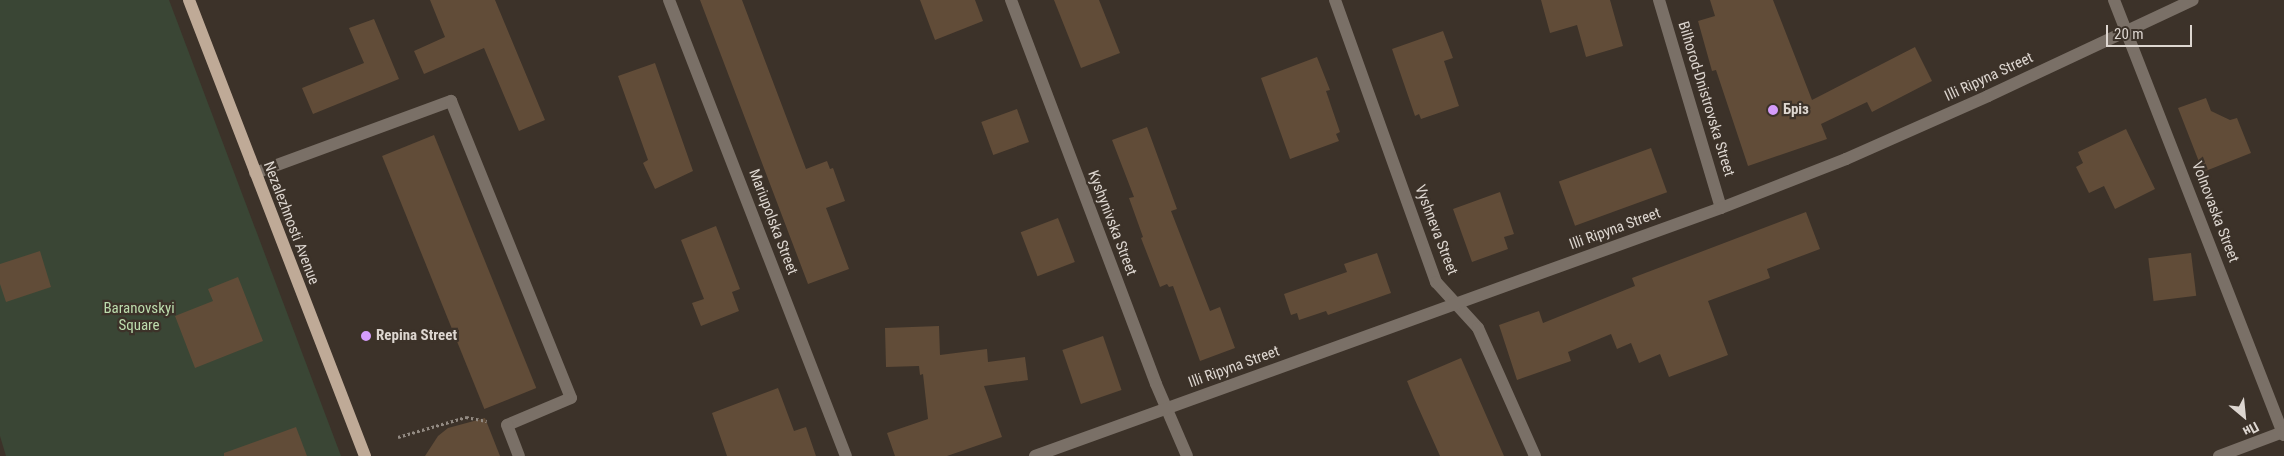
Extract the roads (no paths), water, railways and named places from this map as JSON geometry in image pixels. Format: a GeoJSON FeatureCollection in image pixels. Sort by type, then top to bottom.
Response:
{"type":"FeatureCollection","features":[{"type":"Feature","properties":{"kind":"main road","name":"Nezalezhnosti Avenue"},"geometry":{"type":"LineString","coordinates":[[188,0],[365,456]]}},
{"type":"Feature","properties":{"kind":"street","name":"Mariupolska Street"},"geometry":{"type":"LineString","coordinates":[[669,0],[846,456]]}},
{"type":"Feature","properties":{"kind":"street","name":"Kyshynivska Street"},"geometry":{"type":"LineString","coordinates":[[1011,0],[1166,408],[1187,456]]}},
{"type":"Feature","properties":{"kind":"street","name":"Vyshneva Street"},"geometry":{"type":"LineString","coordinates":[[1335,0],[1436,282],[1478,328],[1535,456]]}},
{"type":"Feature","properties":{"kind":"street","name":"Bilhorod-Dnistrovska Street"},"geometry":{"type":"LineString","coordinates":[[1659,0],[1721,208]]}},
{"type":"Feature","properties":{"kind":"street","name":"Volnovaska Street"},"geometry":{"type":"LineString","coordinates":[[2114,0],[2283,434]]}},
{"type":"Feature","properties":{"kind":"street","name":"Illi Ripyna Street"},"geometry":{"type":"LineString","coordinates":[[1035,456],[1721,208],[1864,151],[1988,96],[2193,0]]}},
{"type":"Feature","properties":{"kind":"street"},"geometry":{"type":"LineString","coordinates":[[254,173],[451,101],[571,398],[507,425],[519,456]]}},
{"type":"Feature","properties":{"kind":"street"},"geometry":{"type":"LineString","coordinates":[[2219,456],[2283,434]]}},
{"type":"Feature","properties":{"kind":"place","name":"Бріз"},"geometry":{"type":"Point","coordinates":[1773,110]}},
{"type":"Feature","properties":{"kind":"place","name":"Repina Street"},"geometry":{"type":"Point","coordinates":[366,336]}},
{"type":"Feature","properties":{"kind":"park label","name":"Baranovskyi Square"},"geometry":{"type":"Point","coordinates":[139,316]}}]}
